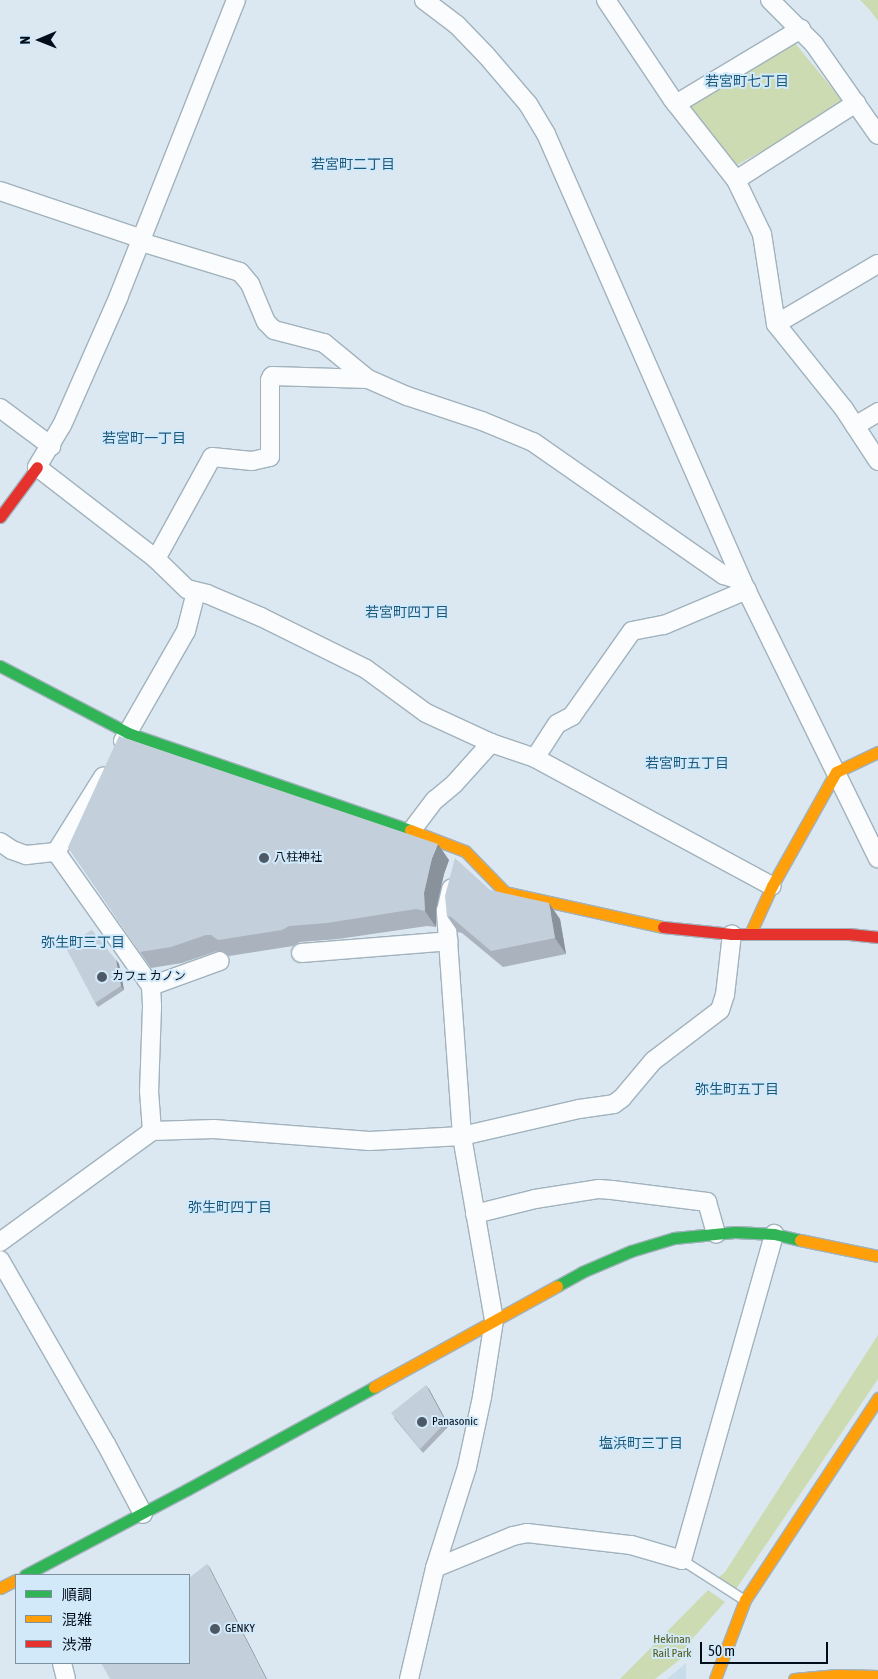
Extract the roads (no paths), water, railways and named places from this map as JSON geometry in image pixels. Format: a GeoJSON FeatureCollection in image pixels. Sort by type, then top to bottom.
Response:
{"type":"FeatureCollection","features":[{"type":"Feature","properties":{"kind":"street"},"geometry":{"type":"LineString","coordinates":[[0,517],[51,446],[142,240],[236,0]]}},
{"type":"Feature","properties":{"kind":"street"},"geometry":{"type":"LineString","coordinates":[[424,0],[456,25],[486,55],[528,104],[546,134],[744,585],[878,859]]}},
{"type":"Feature","properties":{"kind":"street"},"geometry":{"type":"LineString","coordinates":[[606,0],[676,104],[736,180],[762,234],[776,324],[844,409],[878,461]]}},
{"type":"Feature","properties":{"kind":"street"},"geometry":{"type":"LineString","coordinates":[[770,0],[801,29],[878,135]]}},
{"type":"Feature","properties":{"kind":"street"},"geometry":{"type":"LineString","coordinates":[[676,104],[801,29]]}},
{"type":"Feature","properties":{"kind":"street"},"geometry":{"type":"LineString","coordinates":[[736,180],[856,103]]}},
{"type":"Feature","properties":{"kind":"street"},"geometry":{"type":"LineString","coordinates":[[0,192],[240,272],[250,284],[266,322],[274,330],[324,343],[368,379],[407,396],[482,421],[533,442],[724,575],[744,585]]}},
{"type":"Feature","properties":{"kind":"street"},"geometry":{"type":"LineString","coordinates":[[776,324],[878,264]]}},
{"type":"Feature","properties":{"kind":"street"},"geometry":{"type":"LineString","coordinates":[[156,560],[212,457],[252,461],[270,457],[270,380],[272,376],[368,379]]}},
{"type":"Feature","properties":{"kind":"street"},"geometry":{"type":"LineString","coordinates":[[0,408],[51,446]]}},
{"type":"Feature","properties":{"kind":"street"},"geometry":{"type":"LineString","coordinates":[[856,426],[878,412]]}},
{"type":"Feature","properties":{"kind":"street"},"geometry":{"type":"LineString","coordinates":[[37,467],[156,560],[187,590],[207,594],[261,617],[366,669],[426,713],[490,743],[535,758],[772,886]]}},
{"type":"Feature","properties":{"kind":"street"},"geometry":{"type":"LineString","coordinates":[[535,758],[557,724],[572,716],[632,631],[664,625],[744,585]]}},
{"type":"Feature","properties":{"kind":"street"},"geometry":{"type":"LineString","coordinates":[[56,852],[128,733],[186,630],[196,592]]}},
{"type":"Feature","properties":{"kind":"street"},"geometry":{"type":"LineString","coordinates":[[0,666],[128,733],[412,830],[465,850],[505,892],[668,928],[732,934],[849,934],[878,937]]}},
{"type":"Feature","properties":{"kind":"street"},"geometry":{"type":"LineString","coordinates":[[412,830],[435,800],[455,783],[490,743]]}},
{"type":"Feature","properties":{"kind":"street"},"geometry":{"type":"LineString","coordinates":[[750,934],[772,886],[836,772],[878,752]]}},
{"type":"Feature","properties":{"kind":"street"},"geometry":{"type":"LineString","coordinates":[[0,842],[26,855],[56,852]]}},
{"type":"Feature","properties":{"kind":"street"},"geometry":{"type":"LineString","coordinates":[[409,1679],[435,1568],[467,1467],[482,1397],[494,1320],[462,1136],[446,911],[456,872],[465,850]]}},
{"type":"Feature","properties":{"kind":"street"},"geometry":{"type":"LineString","coordinates":[[56,852],[151,986],[149,1091],[152,1132]]}},
{"type":"Feature","properties":{"kind":"street"},"geometry":{"type":"LineString","coordinates":[[0,1242],[152,1132],[224,1129],[370,1141],[462,1136],[579,1109],[614,1104],[622,1098],[653,1061],[720,1010],[725,995],[732,934]]}},
{"type":"Feature","properties":{"kind":"street"},"geometry":{"type":"LineString","coordinates":[[301,952],[449,941]]}},
{"type":"Feature","properties":{"kind":"street"},"geometry":{"type":"LineString","coordinates":[[151,986],[220,961]]}},
{"type":"Feature","properties":{"kind":"street"},"geometry":{"type":"LineString","coordinates":[[475,1214],[535,1199],[599,1189],[612,1190],[707,1202],[716,1234]]}},
{"type":"Feature","properties":{"kind":"street"},"geometry":{"type":"LineString","coordinates":[[30,1574],[44,1571],[143,1514],[582,1272],[631,1251],[674,1238],[716,1234],[774,1234],[878,1256]]}},
{"type":"Feature","properties":{"kind":"street"},"geometry":{"type":"LineString","coordinates":[[435,1568],[513,1536],[527,1533],[631,1545],[682,1560],[774,1234]]}},
{"type":"Feature","properties":{"kind":"street"},"geometry":{"type":"LineString","coordinates":[[0,1260],[106,1444],[143,1514]]}},
{"type":"Feature","properties":{"kind":"street"},"geometry":{"type":"LineString","coordinates":[[715,1679],[745,1600],[878,1398]]}},
{"type":"Feature","properties":{"kind":"street"},"geometry":{"type":"LineString","coordinates":[[0,1588],[15,1580]]}},
{"type":"Feature","properties":{"kind":"street"},"geometry":{"type":"LineString","coordinates":[[62,1664],[66,1679]]}},
{"type":"Feature","properties":{"kind":"street"},"geometry":{"type":"LineString","coordinates":[[794,1679],[837,1675],[878,1676]]}},
{"type":"Feature","properties":{"kind":"lane"},"geometry":{"type":"LineString","coordinates":[[682,1560],[745,1600]]}},
{"type":"Feature","properties":{"kind":"place","name":"八柱神社"},"geometry":{"type":"Point","coordinates":[264,858]}},
{"type":"Feature","properties":{"kind":"place","name":"カフェ カノン"},"geometry":{"type":"Point","coordinates":[102,977]}},
{"type":"Feature","properties":{"kind":"place","name":"Panasonic"},"geometry":{"type":"Point","coordinates":[422,1422]}},
{"type":"Feature","properties":{"kind":"place","name":"GENKY"},"geometry":{"type":"Point","coordinates":[215,1629]}},
{"type":"Feature","properties":{"kind":"district","name":"若宮町七丁目"},"geometry":{"type":"Point","coordinates":[747,81]}},
{"type":"Feature","properties":{"kind":"district","name":"若宮町二丁目"},"geometry":{"type":"Point","coordinates":[353,164]}},
{"type":"Feature","properties":{"kind":"district","name":"若宮町一丁目"},"geometry":{"type":"Point","coordinates":[144,438]}},
{"type":"Feature","properties":{"kind":"district","name":"若宮町四丁目"},"geometry":{"type":"Point","coordinates":[407,612]}},
{"type":"Feature","properties":{"kind":"district","name":"若宮町五丁目"},"geometry":{"type":"Point","coordinates":[687,763]}},
{"type":"Feature","properties":{"kind":"district","name":"弥生町三丁目"},"geometry":{"type":"Point","coordinates":[83,942]}},
{"type":"Feature","properties":{"kind":"district","name":"弥生町五丁目"},"geometry":{"type":"Point","coordinates":[737,1089]}},
{"type":"Feature","properties":{"kind":"district","name":"弥生町四丁目"},"geometry":{"type":"Point","coordinates":[230,1207]}},
{"type":"Feature","properties":{"kind":"district","name":"塩浜町三丁目"},"geometry":{"type":"Point","coordinates":[641,1443]}},
{"type":"Feature","properties":{"kind":"park label","name":"Hekinan Rail Park"},"geometry":{"type":"Point","coordinates":[672,1647]}}]}
